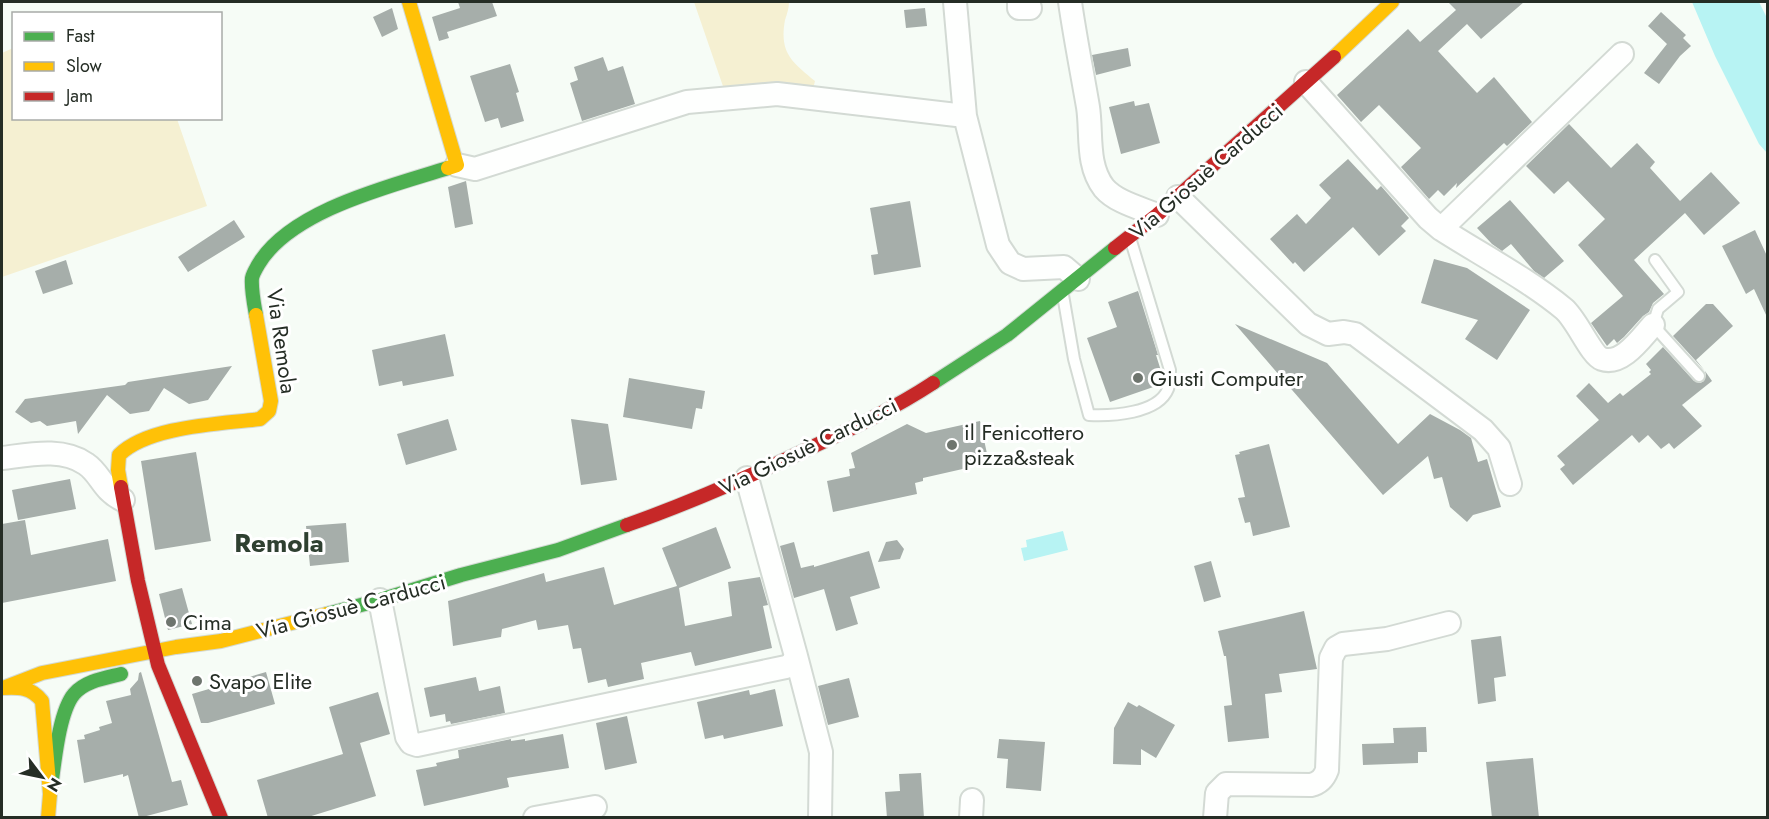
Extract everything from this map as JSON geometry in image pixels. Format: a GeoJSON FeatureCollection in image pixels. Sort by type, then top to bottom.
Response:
{"type":"FeatureCollection","features":[{"type":"Feature","properties":{"kind":"main road"},"geometry":{"type":"LineString","coordinates":[[409,2],[457,165]]}},
{"type":"Feature","properties":{"kind":"main road","name":"Via Giosuè Carducci"},"geometry":{"type":"LineString","coordinates":[[2,688],[42,673],[186,658],[221,641],[380,600],[461,575],[558,550],[678,507],[843,433],[913,396],[1007,335],[1071,285],[1178,197],[1392,2]]}},
{"type":"Feature","properties":{"kind":"main road","name":"Via Remola"},"geometry":{"type":"LineString","coordinates":[[221,818],[149,663],[138,581],[118,470],[119,455],[128,446],[176,429],[260,419],[269,411],[271,401],[256,323],[253,276],[266,249],[296,225],[323,211],[457,165]]}},
{"type":"Feature","properties":{"kind":"main road","name":"Via Giosuè Carducci"},"geometry":{"type":"LineString","coordinates":[[50,794],[64,720],[73,695],[91,682],[149,663]]}},
{"type":"Feature","properties":{"kind":"main road","name":"Via Giosuè Carducci"},"geometry":{"type":"LineString","coordinates":[[2,688],[28,688],[42,701],[50,794]]}},
{"type":"Feature","properties":{"kind":"main road"},"geometry":{"type":"LineString","coordinates":[[48,818],[50,794]]}},
{"type":"Feature","properties":{"kind":"street"},"geometry":{"type":"LineString","coordinates":[[956,2],[965,116],[998,245],[1010,263],[1023,269],[1064,267],[1071,285]]}},
{"type":"Feature","properties":{"kind":"street"},"geometry":{"type":"LineString","coordinates":[[1070,2],[1088,111],[1094,165],[1098,177],[1105,189],[1122,200],[1157,215]]}},
{"type":"Feature","properties":{"kind":"street"},"geometry":{"type":"LineString","coordinates":[[1441,229],[1622,54]]}},
{"type":"Feature","properties":{"kind":"street"},"geometry":{"type":"LineString","coordinates":[[1306,82],[1428,218],[1441,229],[1547,296],[1565,310],[1575,320],[1595,353],[1602,359],[1614,360],[1631,350],[1653,325]]}},
{"type":"Feature","properties":{"kind":"street"},"geometry":{"type":"LineString","coordinates":[[457,165],[475,169],[687,102],[777,94],[965,116]]}},
{"type":"Feature","properties":{"kind":"street"},"geometry":{"type":"LineString","coordinates":[[1178,197],[1308,324],[1328,334],[1344,332],[1355,334],[1484,430],[1498,448],[1510,484]]}},
{"type":"Feature","properties":{"kind":"street"},"geometry":{"type":"LineString","coordinates":[[2,458],[45,453],[66,456],[87,464],[113,495],[123,500]]}},
{"type":"Feature","properties":{"kind":"street"},"geometry":{"type":"LineString","coordinates":[[747,478],[821,752],[820,818]]}},
{"type":"Feature","properties":{"kind":"street"},"geometry":{"type":"LineString","coordinates":[[380,600],[406,736],[411,743],[417,745],[786,667],[792,664],[796,656]]}},
{"type":"Feature","properties":{"kind":"street"},"geometry":{"type":"LineString","coordinates":[[1215,818],[1217,793],[1226,784],[1311,785],[1317,784],[1324,777],[1327,770],[1331,658],[1336,648],[1343,644],[1387,639],[1449,623]]}},
{"type":"Feature","properties":{"kind":"street"},"geometry":{"type":"LineString","coordinates":[[535,818],[596,807]]}},
{"type":"Feature","properties":{"kind":"lane"},"geometry":{"type":"LineString","coordinates":[[1071,285],[1074,359],[1089,415],[1110,416],[1155,405],[1168,389],[1170,370],[1130,237]]}},
{"type":"Feature","properties":{"kind":"lane"},"geometry":{"type":"LineString","coordinates":[[1655,260],[1678,292],[1658,309],[1653,325],[1699,376]]}},
{"type":"Feature","properties":{"kind":"shaded area"},"geometry":{"type":"Polygon","coordinates":[[[694,2],[789,2],[784,31],[786,49],[794,62],[815,81],[812,93],[726,95],[694,2]]]}},
{"type":"Feature","properties":{"kind":"shaded area"},"geometry":{"type":"Polygon","coordinates":[[[12,48],[12,120],[177,120],[207,206],[2,277],[2,53],[12,48]]]}},
{"type":"Feature","properties":{"kind":"water"},"geometry":{"type":"Polygon","coordinates":[[[1692,2],[1759,2],[1767,18],[1767,153],[1759,144],[1715,56],[1692,2]]]}},
{"type":"Feature","properties":{"kind":"water"},"geometry":{"type":"Polygon","coordinates":[[[1063,531],[1068,550],[1024,561],[1021,548],[1027,547],[1026,540],[1063,531]]]}},
{"type":"Feature","properties":{"kind":"building"},"geometry":{"type":"Polygon","coordinates":[[[458,2],[492,2],[497,16],[447,32],[449,38],[439,41],[432,17],[460,8],[458,2]]]}},
{"type":"Feature","properties":{"kind":"building"},"geometry":{"type":"Polygon","coordinates":[[[1448,2],[1524,2],[1481,39],[1467,24],[1438,51],[1477,93],[1494,77],[1532,122],[1507,146],[1504,143],[1456,188],[1457,183],[1444,196],[1438,190],[1429,199],[1401,167],[1421,148],[1379,105],[1361,122],[1337,95],[1408,29],[1420,42],[1456,10],[1448,2]]]}},
{"type":"Feature","properties":{"kind":"building"},"geometry":{"type":"Polygon","coordinates":[[[392,8],[398,29],[382,37],[373,17],[392,8]]]}},
{"type":"Feature","properties":{"kind":"building"},"geometry":{"type":"Polygon","coordinates":[[[925,8],[927,26],[906,28],[904,10],[925,8]]]}},
{"type":"Feature","properties":{"kind":"building"},"geometry":{"type":"Polygon","coordinates":[[[1661,12],[1686,35],[1683,38],[1691,46],[1680,56],[1659,84],[1644,73],[1667,44],[1648,26],[1661,12]]]}},
{"type":"Feature","properties":{"kind":"building"},"geometry":{"type":"Polygon","coordinates":[[[1128,48],[1131,66],[1096,75],[1092,55],[1128,48]]]}},
{"type":"Feature","properties":{"kind":"building"},"geometry":{"type":"Polygon","coordinates":[[[603,57],[608,71],[623,66],[635,104],[582,121],[570,83],[578,80],[574,67],[603,57]]]}},
{"type":"Feature","properties":{"kind":"building"},"geometry":{"type":"Polygon","coordinates":[[[510,64],[519,92],[516,93],[524,121],[501,128],[498,118],[485,122],[470,76],[510,64]]]}},
{"type":"Feature","properties":{"kind":"building"},"geometry":{"type":"Polygon","coordinates":[[[1134,101],[1135,106],[1149,103],[1160,143],[1121,154],[1109,107],[1134,101]]]}},
{"type":"Feature","properties":{"kind":"building"},"geometry":{"type":"Polygon","coordinates":[[[1569,124],[1611,168],[1637,143],[1655,162],[1650,168],[1680,201],[1711,172],[1740,203],[1704,235],[1685,213],[1634,260],[1664,294],[1653,303],[1649,312],[1624,337],[1617,343],[1614,339],[1607,346],[1591,323],[1623,296],[1578,245],[1605,219],[1568,181],[1554,194],[1526,166],[1569,124]]]}},
{"type":"Feature","properties":{"kind":"building"},"geometry":{"type":"Polygon","coordinates":[[[1348,159],[1377,190],[1381,186],[1409,218],[1401,226],[1406,231],[1379,256],[1353,227],[1304,272],[1295,262],[1293,264],[1270,239],[1297,214],[1306,224],[1331,198],[1319,185],[1348,159]]]}},
{"type":"Feature","properties":{"kind":"building"},"geometry":{"type":"Polygon","coordinates":[[[466,181],[473,224],[455,228],[448,187],[466,181]]]}},
{"type":"Feature","properties":{"kind":"building"},"geometry":{"type":"Polygon","coordinates":[[[1510,200],[1564,261],[1544,278],[1534,271],[1511,244],[1502,251],[1477,228],[1510,200]]]}},
{"type":"Feature","properties":{"kind":"building"},"geometry":{"type":"Polygon","coordinates":[[[910,201],[921,267],[874,275],[871,255],[878,254],[870,208],[910,201]]]}},
{"type":"Feature","properties":{"kind":"building"},"geometry":{"type":"Polygon","coordinates":[[[234,220],[245,237],[188,272],[178,257],[234,220]]]}},
{"type":"Feature","properties":{"kind":"building"},"geometry":{"type":"Polygon","coordinates":[[[1755,230],[1767,256],[1767,317],[1754,289],[1746,294],[1722,246],[1755,230]]]}},
{"type":"Feature","properties":{"kind":"building"},"geometry":{"type":"Polygon","coordinates":[[[1434,259],[1467,268],[1530,310],[1497,360],[1465,339],[1478,320],[1421,303],[1434,259]]]}},
{"type":"Feature","properties":{"kind":"building"},"geometry":{"type":"Polygon","coordinates":[[[66,260],[73,284],[43,294],[35,271],[66,260]]]}},
{"type":"Feature","properties":{"kind":"building"},"geometry":{"type":"Polygon","coordinates":[[[1138,291],[1158,355],[1156,355],[1162,374],[1162,384],[1110,402],[1087,338],[1117,327],[1108,302],[1138,291]]]}},
{"type":"Feature","properties":{"kind":"building"},"geometry":{"type":"Polygon","coordinates":[[[1706,304],[1713,304],[1733,326],[1696,360],[1705,371],[1673,336],[1706,304]]]}},
{"type":"Feature","properties":{"kind":"building"},"geometry":{"type":"Polygon","coordinates":[[[1235,324],[1327,363],[1398,444],[1430,414],[1460,430],[1471,438],[1478,462],[1487,459],[1501,507],[1473,515],[1467,522],[1450,507],[1442,477],[1434,479],[1428,456],[1383,495],[1235,324]]]}},
{"type":"Feature","properties":{"kind":"building"},"geometry":{"type":"Polygon","coordinates":[[[445,334],[454,376],[403,386],[402,381],[379,386],[372,350],[445,334]]]}},
{"type":"Feature","properties":{"kind":"building"},"geometry":{"type":"Polygon","coordinates":[[[1663,347],[1694,381],[1700,383],[1704,381],[1705,371],[1712,381],[1682,405],[1702,426],[1674,449],[1669,443],[1661,449],[1648,435],[1639,443],[1632,435],[1573,485],[1560,469],[1565,465],[1557,456],[1599,420],[1576,396],[1589,383],[1608,403],[1620,393],[1623,396],[1651,374],[1646,364],[1663,347]]]}},
{"type":"Feature","properties":{"kind":"building"},"geometry":{"type":"Polygon","coordinates":[[[232,366],[208,400],[189,404],[164,388],[149,411],[130,414],[107,395],[78,434],[76,421],[47,426],[40,421],[31,423],[15,412],[25,399],[125,385],[128,382],[232,366]]]}},
{"type":"Feature","properties":{"kind":"building"},"geometry":{"type":"Polygon","coordinates":[[[629,378],[705,391],[702,409],[696,408],[692,429],[623,417],[629,378]]]}},
{"type":"Feature","properties":{"kind":"building"},"geometry":{"type":"Polygon","coordinates":[[[448,419],[457,450],[406,465],[397,434],[448,419]]]}},
{"type":"Feature","properties":{"kind":"building"},"geometry":{"type":"Polygon","coordinates":[[[571,419],[608,424],[617,480],[581,485],[571,419]]]}},
{"type":"Feature","properties":{"kind":"building"},"geometry":{"type":"Polygon","coordinates":[[[980,421],[989,463],[923,478],[923,481],[915,483],[917,494],[833,512],[827,481],[850,476],[849,469],[855,468],[851,453],[907,424],[926,433],[980,421]]]}},
{"type":"Feature","properties":{"kind":"building"},"geometry":{"type":"Polygon","coordinates":[[[1269,444],[1290,527],[1253,536],[1250,522],[1245,523],[1238,498],[1245,497],[1235,455],[1269,444]]]}},
{"type":"Feature","properties":{"kind":"building"},"geometry":{"type":"Polygon","coordinates":[[[196,452],[211,541],[155,550],[141,461],[196,452]]]}},
{"type":"Feature","properties":{"kind":"building"},"geometry":{"type":"Polygon","coordinates":[[[70,479],[76,509],[18,520],[12,490],[70,479]]]}},
{"type":"Feature","properties":{"kind":"building"},"geometry":{"type":"Polygon","coordinates":[[[25,520],[31,555],[108,539],[116,581],[2,603],[2,524],[25,520]]]}},
{"type":"Feature","properties":{"kind":"building"},"geometry":{"type":"Polygon","coordinates":[[[346,523],[349,562],[310,566],[306,526],[346,523]]]}},
{"type":"Feature","properties":{"kind":"building"},"geometry":{"type":"Polygon","coordinates":[[[716,527],[731,568],[679,588],[685,626],[732,616],[728,582],[760,577],[768,605],[763,606],[772,648],[695,666],[691,652],[641,663],[644,679],[608,687],[606,679],[588,683],[581,648],[573,649],[568,625],[538,630],[536,620],[502,629],[501,637],[453,646],[448,601],[544,573],[546,582],[604,567],[614,605],[677,586],[662,548],[716,527]]]}},
{"type":"Feature","properties":{"kind":"building"},"geometry":{"type":"Polygon","coordinates":[[[897,540],[904,549],[900,559],[878,562],[886,542],[897,540]]]}},
{"type":"Feature","properties":{"kind":"building"},"geometry":{"type":"Polygon","coordinates":[[[794,542],[801,568],[814,565],[814,567],[869,551],[880,588],[850,597],[858,624],[836,631],[824,589],[794,598],[780,546],[794,542]]]}},
{"type":"Feature","properties":{"kind":"building"},"geometry":{"type":"Polygon","coordinates":[[[1211,561],[1221,597],[1204,602],[1194,566],[1211,561]]]}},
{"type":"Feature","properties":{"kind":"building"},"geometry":{"type":"Polygon","coordinates":[[[182,588],[192,624],[168,630],[159,594],[182,588]]]}},
{"type":"Feature","properties":{"kind":"building"},"geometry":{"type":"Polygon","coordinates":[[[1304,611],[1317,669],[1279,674],[1282,692],[1265,694],[1269,738],[1228,742],[1224,706],[1232,705],[1226,656],[1224,656],[1218,631],[1304,611]]]}},
{"type":"Feature","properties":{"kind":"building"},"geometry":{"type":"Polygon","coordinates":[[[1501,636],[1506,676],[1494,678],[1496,701],[1478,704],[1471,640],[1501,636]]]}},
{"type":"Feature","properties":{"kind":"building"},"geometry":{"type":"Polygon","coordinates":[[[141,672],[172,782],[181,780],[188,805],[139,818],[128,775],[123,777],[123,774],[84,783],[77,740],[85,739],[84,735],[112,723],[106,701],[131,695],[130,689],[138,680],[141,672]]]}},
{"type":"Feature","properties":{"kind":"building"},"geometry":{"type":"Polygon","coordinates":[[[266,672],[275,704],[201,723],[192,694],[266,672]]]}},
{"type":"Feature","properties":{"kind":"building"},"geometry":{"type":"Polygon","coordinates":[[[476,677],[479,691],[500,686],[505,713],[451,724],[450,721],[446,722],[445,714],[430,717],[424,688],[476,677]]]}},
{"type":"Feature","properties":{"kind":"building"},"geometry":{"type":"Polygon","coordinates":[[[849,678],[859,717],[828,725],[818,686],[849,678]]]}},
{"type":"Feature","properties":{"kind":"building"},"geometry":{"type":"Polygon","coordinates":[[[775,689],[783,726],[724,739],[723,735],[705,739],[697,702],[749,690],[750,695],[775,689]]]}},
{"type":"Feature","properties":{"kind":"building"},"geometry":{"type":"Polygon","coordinates":[[[378,692],[390,734],[360,743],[376,796],[305,818],[268,818],[257,780],[343,754],[329,707],[378,692]]]}},
{"type":"Feature","properties":{"kind":"building"},"geometry":{"type":"Polygon","coordinates":[[[1128,702],[1137,707],[1139,705],[1175,725],[1156,758],[1141,749],[1141,765],[1113,764],[1114,728],[1128,702]]]}},
{"type":"Feature","properties":{"kind":"building"},"geometry":{"type":"Polygon","coordinates":[[[627,716],[637,763],[605,770],[596,723],[627,716]]]}},
{"type":"Feature","properties":{"kind":"building"},"geometry":{"type":"Polygon","coordinates":[[[1426,727],[1427,752],[1418,752],[1418,763],[1363,765],[1362,744],[1394,743],[1393,728],[1426,727]]]}},
{"type":"Feature","properties":{"kind":"building"},"geometry":{"type":"Polygon","coordinates":[[[563,734],[569,768],[507,778],[509,787],[424,806],[416,770],[459,758],[458,750],[511,739],[511,741],[525,739],[525,741],[563,734]]]}},
{"type":"Feature","properties":{"kind":"building"},"geometry":{"type":"Polygon","coordinates":[[[999,739],[1045,742],[1041,791],[1006,788],[1008,759],[997,758],[999,739]]]}},
{"type":"Feature","properties":{"kind":"building"},"geometry":{"type":"Polygon","coordinates":[[[1533,758],[1539,818],[1492,818],[1486,762],[1533,758]]]}},
{"type":"Feature","properties":{"kind":"building"},"geometry":{"type":"Polygon","coordinates":[[[921,773],[924,818],[887,818],[885,792],[900,791],[899,774],[921,773]]]}},
{"type":"Feature","properties":{"kind":"traffic: fast"},"geometry":{"type":"LineString","coordinates":[[256,315],[252,287],[253,274],[273,246],[293,229],[317,215],[371,192],[448,168]]}},
{"type":"Feature","properties":{"kind":"traffic: fast"},"geometry":{"type":"LineString","coordinates":[[933,383],[1007,335],[1115,248]]}},
{"type":"Feature","properties":{"kind":"traffic: fast"},"geometry":{"type":"LineString","coordinates":[[327,614],[461,575],[558,550],[627,525]]}},
{"type":"Feature","properties":{"kind":"traffic: fast"},"geometry":{"type":"LineString","coordinates":[[50,794],[60,727],[74,694],[84,686],[121,674]]}},
{"type":"Feature","properties":{"kind":"traffic: slow"},"geometry":{"type":"LineString","coordinates":[[409,2],[457,165],[448,168]]}},
{"type":"Feature","properties":{"kind":"traffic: slow"},"geometry":{"type":"LineString","coordinates":[[1334,57],[1392,2]]}},
{"type":"Feature","properties":{"kind":"traffic: slow"},"geometry":{"type":"LineString","coordinates":[[121,487],[118,470],[119,455],[132,445],[166,432],[185,428],[260,419],[269,411],[271,401],[256,315]]}},
{"type":"Feature","properties":{"kind":"traffic: slow"},"geometry":{"type":"LineString","coordinates":[[3,688],[42,673],[176,647],[221,641],[327,614]]}},
{"type":"Feature","properties":{"kind":"traffic: slow"},"geometry":{"type":"LineString","coordinates":[[2,688],[24,689],[34,693],[42,701],[50,794],[48,818]]}},
{"type":"Feature","properties":{"kind":"traffic: jam"},"geometry":{"type":"LineString","coordinates":[[1115,248],[1157,215],[1334,57]]}},
{"type":"Feature","properties":{"kind":"traffic: jam"},"geometry":{"type":"LineString","coordinates":[[627,525],[743,479],[789,458],[874,417],[933,383]]}},
{"type":"Feature","properties":{"kind":"traffic: jam"},"geometry":{"type":"LineString","coordinates":[[121,487],[138,581],[158,665],[221,818]]}},
{"type":"Feature","properties":{"kind":"place","name":"Giusti Computer"},"geometry":{"type":"Point","coordinates":[1138,378]}},
{"type":"Feature","properties":{"kind":"place","name":"il Fenicottero pizza&steak"},"geometry":{"type":"Point","coordinates":[952,445]}},
{"type":"Feature","properties":{"kind":"place","name":"Cima"},"geometry":{"type":"Point","coordinates":[171,622]}},
{"type":"Feature","properties":{"kind":"place","name":"Svapo Elite"},"geometry":{"type":"Point","coordinates":[197,681]}},
{"type":"Feature","properties":{"kind":"district","name":"Remola"},"geometry":{"type":"Point","coordinates":[279,543]}}]}
